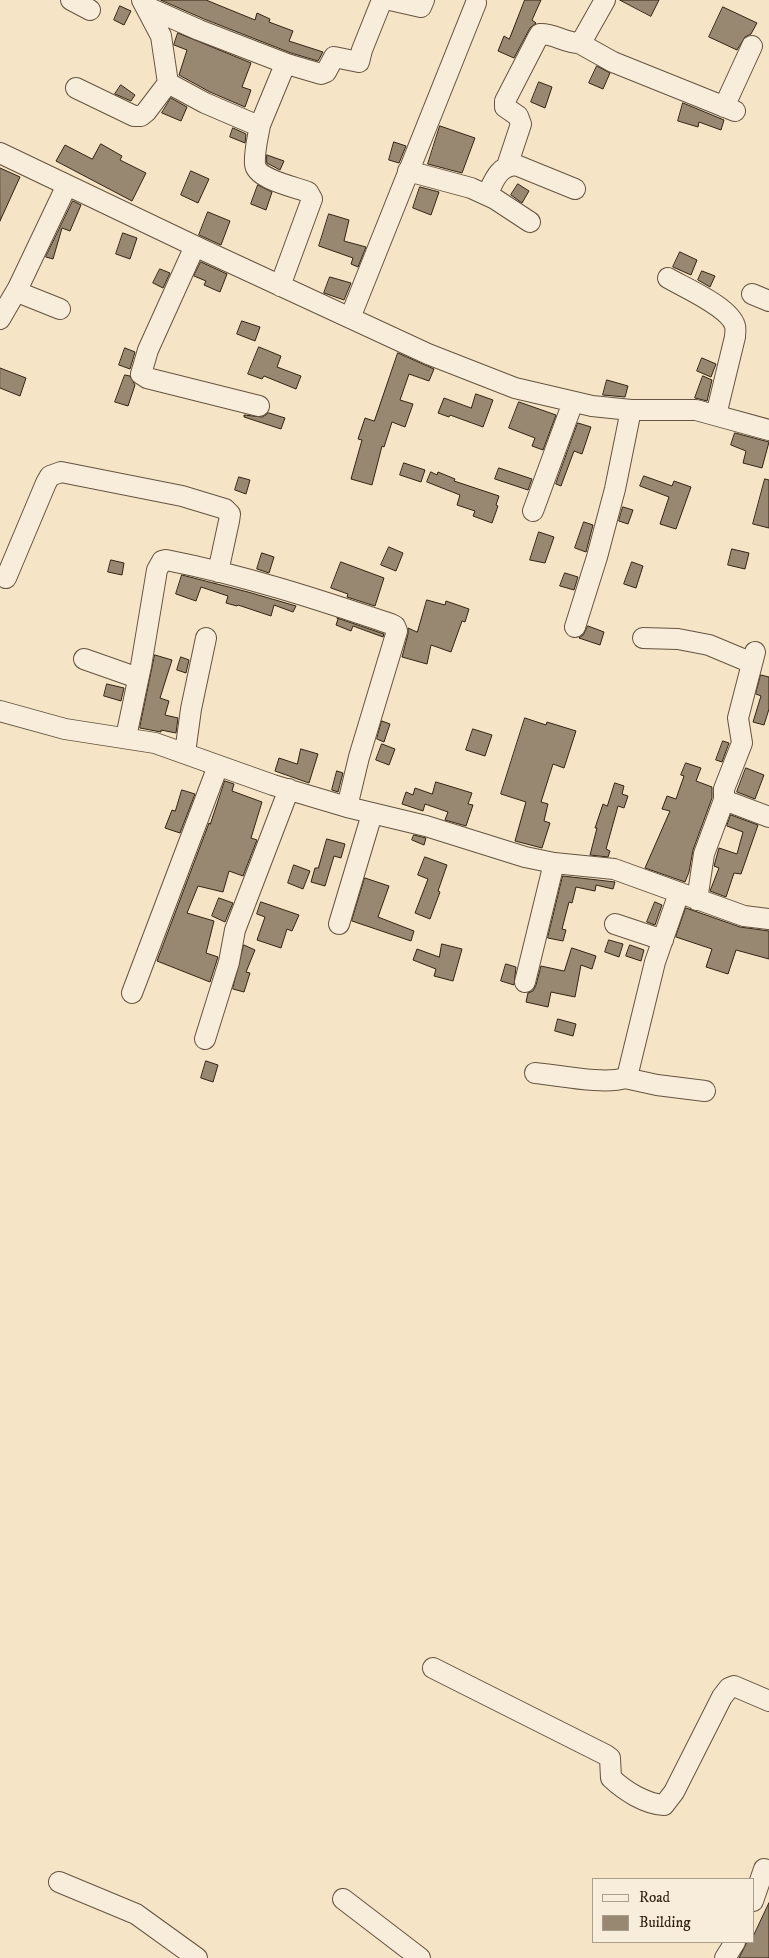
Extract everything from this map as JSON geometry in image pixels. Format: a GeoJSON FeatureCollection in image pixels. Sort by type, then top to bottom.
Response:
{"type":"FeatureCollection","features":[{"type":"Feature","properties":{"kind":"street"},"geometry":{"type":"LineString","coordinates":[[71,0],[90,10]]}},
{"type":"Feature","properties":{"kind":"street"},"geometry":{"type":"LineString","coordinates":[[145,4],[199,30],[287,64],[321,74],[326,72],[334,57],[359,62],[382,0]]}},
{"type":"Feature","properties":{"kind":"street"},"geometry":{"type":"LineString","coordinates":[[390,0],[421,7],[424,0]]}},
{"type":"Feature","properties":{"kind":"street"},"geometry":{"type":"LineString","coordinates":[[579,43],[605,0]]}},
{"type":"Feature","properties":{"kind":"street"},"geometry":{"type":"LineString","coordinates":[[350,318],[430,118],[473,1]]}},
{"type":"Feature","properties":{"kind":"street"},"geometry":{"type":"LineString","coordinates":[[76,88],[134,116],[141,116],[146,112],[168,83],[161,36],[145,4]]}},
{"type":"Feature","properties":{"kind":"street"},"geometry":{"type":"LineString","coordinates":[[507,166],[521,124],[518,116],[506,108],[505,101],[540,34],[571,43],[579,43],[613,62],[729,109],[752,46]]}},
{"type":"Feature","properties":{"kind":"street"},"geometry":{"type":"LineString","coordinates":[[280,286],[312,199],[308,192],[268,178],[257,171],[255,164],[260,125],[284,67],[287,64]]}},
{"type":"Feature","properties":{"kind":"street"},"geometry":{"type":"LineString","coordinates":[[168,83],[205,103],[260,125]]}},
{"type":"Feature","properties":{"kind":"street"},"geometry":{"type":"LineString","coordinates":[[0,152],[194,246],[428,354],[514,388],[592,406],[631,410],[696,410],[769,430]]}},
{"type":"Feature","properties":{"kind":"street"},"geometry":{"type":"LineString","coordinates":[[487,195],[499,172],[507,166],[516,165],[575,189]]}},
{"type":"Feature","properties":{"kind":"street"},"geometry":{"type":"LineString","coordinates":[[408,171],[472,188],[487,195],[530,222]]}},
{"type":"Feature","properties":{"kind":"street"},"geometry":{"type":"LineString","coordinates":[[0,320],[18,288],[67,185]]}},
{"type":"Feature","properties":{"kind":"street"},"geometry":{"type":"LineString","coordinates":[[194,246],[152,342],[141,374],[147,378],[259,406]]}},
{"type":"Feature","properties":{"kind":"street"},"geometry":{"type":"LineString","coordinates":[[668,278],[718,306],[735,325],[735,338],[716,415]]}},
{"type":"Feature","properties":{"kind":"street"},"geometry":{"type":"LineString","coordinates":[[18,288],[25,295],[60,309]]}},
{"type":"Feature","properties":{"kind":"street"},"geometry":{"type":"LineString","coordinates":[[533,511],[573,402]]}},
{"type":"Feature","properties":{"kind":"street"},"geometry":{"type":"LineString","coordinates":[[575,627],[597,557],[615,489],[631,410]]}},
{"type":"Feature","properties":{"kind":"street"},"geometry":{"type":"LineString","coordinates":[[6,578],[46,483],[50,476],[61,472],[182,496],[225,509],[230,514],[218,572]]}},
{"type":"Feature","properties":{"kind":"street"},"geometry":{"type":"LineString","coordinates":[[126,738],[159,564],[162,560],[218,572],[319,600],[395,626],[396,631],[359,757],[347,807]]}},
{"type":"Feature","properties":{"kind":"street"},"geometry":{"type":"LineString","coordinates":[[185,753],[191,708],[206,638]]}},
{"type":"Feature","properties":{"kind":"street"},"geometry":{"type":"LineString","coordinates":[[625,1078],[628,1073],[653,970],[663,940],[688,896],[724,800],[724,790],[742,743],[738,718],[753,658],[709,645],[678,639],[643,638]]}},
{"type":"Feature","properties":{"kind":"street"},"geometry":{"type":"LineString","coordinates":[[84,659],[138,678]]}},
{"type":"Feature","properties":{"kind":"street"},"geometry":{"type":"LineString","coordinates":[[0,711],[65,729],[155,743],[218,766],[347,807],[426,826],[524,857],[554,863],[614,869],[744,916],[769,920]]}},
{"type":"Feature","properties":{"kind":"street"},"geometry":{"type":"LineString","coordinates":[[132,993],[218,766]]}},
{"type":"Feature","properties":{"kind":"street"},"geometry":{"type":"LineString","coordinates":[[205,1039],[229,962],[235,930],[289,789]]}},
{"type":"Feature","properties":{"kind":"street"},"geometry":{"type":"LineString","coordinates":[[724,800],[769,817]]}},
{"type":"Feature","properties":{"kind":"street"},"geometry":{"type":"LineString","coordinates":[[338,924],[372,814]]}},
{"type":"Feature","properties":{"kind":"street"},"geometry":{"type":"LineString","coordinates":[[525,982],[554,863]]}},
{"type":"Feature","properties":{"kind":"street"},"geometry":{"type":"LineString","coordinates":[[615,924],[663,940]]}},
{"type":"Feature","properties":{"kind":"street"},"geometry":{"type":"LineString","coordinates":[[535,1073],[594,1079],[618,1080],[625,1078],[657,1085],[705,1091]]}},
{"type":"Feature","properties":{"kind":"street"},"geometry":{"type":"LineString","coordinates":[[433,1668],[606,1755],[610,1758],[612,1778],[623,1789],[657,1805],[664,1805],[674,1792],[722,1697],[729,1688],[734,1686],[769,1701]]}},
{"type":"Feature","properties":{"kind":"street"},"geometry":{"type":"LineString","coordinates":[[754,1898],[764,1869]]}},
{"type":"Feature","properties":{"kind":"street"},"geometry":{"type":"LineString","coordinates":[[58,1882],[136,1914],[197,1958]]}},
{"type":"Feature","properties":{"kind":"street"},"geometry":{"type":"LineString","coordinates":[[343,1899],[420,1958]]}},
{"type":"Feature","properties":{"kind":"street"},"geometry":{"type":"LineString","coordinates":[[725,1958],[734,1943]]}},
{"type":"Feature","properties":{"kind":"building"},"geometry":{"type":"Polygon","coordinates":[[[161,0],[206,0],[255,20],[257,13],[270,19],[269,22],[293,31],[289,41],[323,52],[318,61],[291,53],[161,0]]]}},
{"type":"Feature","properties":{"kind":"building"},"geometry":{"type":"Polygon","coordinates":[[[525,0],[541,0],[532,20],[536,23],[530,28],[514,58],[498,51],[504,36],[509,39],[525,0]]]}},
{"type":"Feature","properties":{"kind":"building"},"geometry":{"type":"Polygon","coordinates":[[[620,0],[659,0],[651,16],[620,0]]]}},
{"type":"Feature","properties":{"kind":"building"},"geometry":{"type":"Polygon","coordinates":[[[120,6],[131,11],[124,25],[114,20],[120,6]]]}},
{"type":"Feature","properties":{"kind":"building"},"geometry":{"type":"Polygon","coordinates":[[[723,7],[757,23],[751,34],[745,37],[737,50],[709,37],[723,7]]]}},
{"type":"Feature","properties":{"kind":"building"},"geometry":{"type":"Polygon","coordinates":[[[178,33],[251,63],[242,87],[251,90],[245,107],[210,92],[179,75],[187,50],[174,45],[178,33]]]}},
{"type":"Feature","properties":{"kind":"building"},"geometry":{"type":"Polygon","coordinates":[[[597,66],[610,73],[603,89],[589,83],[597,66]]]}},
{"type":"Feature","properties":{"kind":"building"},"geometry":{"type":"Polygon","coordinates":[[[539,82],[552,87],[545,108],[531,102],[539,82]]]}},
{"type":"Feature","properties":{"kind":"building"},"geometry":{"type":"Polygon","coordinates":[[[121,85],[135,95],[131,101],[115,94],[121,85]]]}},
{"type":"Feature","properties":{"kind":"building"},"geometry":{"type":"Polygon","coordinates":[[[171,98],[187,107],[181,121],[162,113],[171,98]]]}},
{"type":"Feature","properties":{"kind":"building"},"geometry":{"type":"Polygon","coordinates":[[[683,103],[724,120],[721,130],[699,122],[698,127],[678,121],[683,103]]]}},
{"type":"Feature","properties":{"kind":"building"},"geometry":{"type":"Polygon","coordinates":[[[440,126],[475,138],[462,173],[428,164],[440,126]]]}},
{"type":"Feature","properties":{"kind":"building"},"geometry":{"type":"Polygon","coordinates":[[[233,128],[246,134],[245,143],[230,137],[233,128]]]}},
{"type":"Feature","properties":{"kind":"building"},"geometry":{"type":"Polygon","coordinates":[[[394,142],[406,146],[399,163],[389,160],[394,142]]]}},
{"type":"Feature","properties":{"kind":"building"},"geometry":{"type":"Polygon","coordinates":[[[101,144],[122,156],[120,160],[146,173],[132,201],[56,161],[65,145],[92,159],[101,144]]]}},
{"type":"Feature","properties":{"kind":"building"},"geometry":{"type":"Polygon","coordinates":[[[267,155],[284,161],[280,170],[267,163],[267,155]]]}},
{"type":"Feature","properties":{"kind":"building"},"geometry":{"type":"Polygon","coordinates":[[[0,168],[20,177],[0,221],[0,168]]]}},
{"type":"Feature","properties":{"kind":"building"},"geometry":{"type":"Polygon","coordinates":[[[191,171],[209,179],[198,203],[181,195],[191,171]]]}},
{"type":"Feature","properties":{"kind":"building"},"geometry":{"type":"Polygon","coordinates":[[[518,184],[529,191],[522,203],[511,195],[518,184]]]}},
{"type":"Feature","properties":{"kind":"building"},"geometry":{"type":"Polygon","coordinates":[[[258,185],[272,192],[266,210],[251,204],[258,185]]]}},
{"type":"Feature","properties":{"kind":"building"},"geometry":{"type":"Polygon","coordinates":[[[420,187],[439,192],[431,215],[413,208],[420,187]]]}},
{"type":"Feature","properties":{"kind":"building"},"geometry":{"type":"Polygon","coordinates":[[[73,201],[81,205],[70,231],[62,228],[53,259],[46,257],[73,201]]]}},
{"type":"Feature","properties":{"kind":"building"},"geometry":{"type":"Polygon","coordinates":[[[208,212],[230,221],[221,245],[199,235],[208,212]]]}},
{"type":"Feature","properties":{"kind":"building"},"geometry":{"type":"Polygon","coordinates":[[[329,214],[349,220],[344,241],[366,247],[358,267],[351,264],[353,258],[319,246],[329,214]]]}},
{"type":"Feature","properties":{"kind":"building"},"geometry":{"type":"Polygon","coordinates":[[[123,233],[137,238],[130,259],[116,254],[123,233]]]}},
{"type":"Feature","properties":{"kind":"building"},"geometry":{"type":"Polygon","coordinates":[[[680,252],[697,260],[691,275],[673,267],[680,252]]]}},
{"type":"Feature","properties":{"kind":"building"},"geometry":{"type":"Polygon","coordinates":[[[201,262],[227,274],[220,292],[204,285],[206,281],[194,276],[201,262]]]}},
{"type":"Feature","properties":{"kind":"building"},"geometry":{"type":"Polygon","coordinates":[[[160,269],[170,273],[163,288],[153,283],[160,269]]]}},
{"type":"Feature","properties":{"kind":"building"},"geometry":{"type":"Polygon","coordinates":[[[702,271],[715,276],[710,287],[698,280],[702,271]]]}},
{"type":"Feature","properties":{"kind":"building"},"geometry":{"type":"Polygon","coordinates":[[[330,277],[351,283],[344,300],[324,293],[330,277]]]}},
{"type":"Feature","properties":{"kind":"building"},"geometry":{"type":"Polygon","coordinates":[[[242,321],[260,327],[255,341],[237,334],[242,321]]]}},
{"type":"Feature","properties":{"kind":"building"},"geometry":{"type":"Polygon","coordinates":[[[259,347],[281,356],[277,367],[301,376],[296,389],[264,376],[262,379],[248,374],[259,347]]]}},
{"type":"Feature","properties":{"kind":"building"},"geometry":{"type":"Polygon","coordinates":[[[125,348],[135,352],[130,369],[119,365],[125,348]]]}},
{"type":"Feature","properties":{"kind":"building"},"geometry":{"type":"Polygon","coordinates":[[[398,353],[434,369],[429,381],[409,374],[400,400],[413,404],[405,427],[392,422],[384,447],[382,446],[372,485],[351,479],[362,440],[358,439],[365,418],[374,421],[398,353]]]}},
{"type":"Feature","properties":{"kind":"building"},"geometry":{"type":"Polygon","coordinates":[[[702,358],[716,364],[711,377],[697,371],[702,358]]]}},
{"type":"Feature","properties":{"kind":"building"},"geometry":{"type":"Polygon","coordinates":[[[0,368],[26,378],[20,396],[0,388],[0,368]]]}},
{"type":"Feature","properties":{"kind":"building"},"geometry":{"type":"Polygon","coordinates":[[[125,375],[130,376],[135,385],[128,406],[115,402],[125,375]]]}},
{"type":"Feature","properties":{"kind":"building"},"geometry":{"type":"Polygon","coordinates":[[[703,376],[712,380],[707,401],[695,398],[703,376]]]}},
{"type":"Feature","properties":{"kind":"building"},"geometry":{"type":"Polygon","coordinates":[[[607,380],[628,386],[625,397],[603,395],[607,380]]]}},
{"type":"Feature","properties":{"kind":"building"},"geometry":{"type":"Polygon","coordinates":[[[476,394],[493,400],[483,427],[450,415],[449,417],[438,413],[444,398],[471,408],[476,394]]]}},
{"type":"Feature","properties":{"kind":"building"},"geometry":{"type":"Polygon","coordinates":[[[519,402],[556,415],[543,450],[532,446],[535,438],[509,428],[519,402]]]}},
{"type":"Feature","properties":{"kind":"building"},"geometry":{"type":"Polygon","coordinates":[[[269,413],[285,418],[281,429],[244,417],[244,415],[262,417],[269,413]]]}},
{"type":"Feature","properties":{"kind":"building"},"geometry":{"type":"Polygon","coordinates":[[[578,423],[591,427],[582,454],[574,451],[561,486],[556,484],[578,423]]]}},
{"type":"Feature","properties":{"kind":"building"},"geometry":{"type":"Polygon","coordinates":[[[735,433],[769,442],[762,468],[743,463],[746,451],[731,445],[735,433]]]}},
{"type":"Feature","properties":{"kind":"building"},"geometry":{"type":"Polygon","coordinates":[[[404,463],[425,470],[421,482],[400,475],[404,463]]]}},
{"type":"Feature","properties":{"kind":"building"},"geometry":{"type":"Polygon","coordinates":[[[499,468],[532,479],[528,490],[495,479],[499,468]]]}},
{"type":"Feature","properties":{"kind":"building"},"geometry":{"type":"Polygon","coordinates":[[[431,472],[437,475],[438,472],[455,479],[454,481],[499,496],[496,505],[498,506],[492,523],[473,516],[475,511],[457,505],[460,495],[427,482],[431,472]]]}},
{"type":"Feature","properties":{"kind":"building"},"geometry":{"type":"Polygon","coordinates":[[[644,476],[672,486],[674,481],[691,487],[676,529],[660,524],[669,497],[640,486],[644,476]]]}},
{"type":"Feature","properties":{"kind":"building"},"geometry":{"type":"Polygon","coordinates":[[[239,477],[250,480],[246,494],[235,490],[239,477]]]}},
{"type":"Feature","properties":{"kind":"building"},"geometry":{"type":"Polygon","coordinates":[[[765,479],[769,480],[769,528],[753,524],[765,479]]]}},
{"type":"Feature","properties":{"kind":"building"},"geometry":{"type":"Polygon","coordinates":[[[623,507],[633,510],[628,524],[619,521],[623,507]]]}},
{"type":"Feature","properties":{"kind":"building"},"geometry":{"type":"Polygon","coordinates":[[[584,522],[593,525],[586,552],[575,548],[584,522]]]}},
{"type":"Feature","properties":{"kind":"building"},"geometry":{"type":"Polygon","coordinates":[[[539,532],[554,537],[545,563],[530,560],[539,532]]]}},
{"type":"Feature","properties":{"kind":"building"},"geometry":{"type":"Polygon","coordinates":[[[389,547],[403,553],[396,571],[381,565],[389,547]]]}},
{"type":"Feature","properties":{"kind":"building"},"geometry":{"type":"Polygon","coordinates":[[[732,549],[749,553],[745,569],[728,565],[732,549]]]}},
{"type":"Feature","properties":{"kind":"building"},"geometry":{"type":"Polygon","coordinates":[[[262,553],[274,557],[269,573],[257,569],[262,553]]]}},
{"type":"Feature","properties":{"kind":"building"},"geometry":{"type":"Polygon","coordinates":[[[111,560],[124,563],[122,575],[108,572],[111,560]]]}},
{"type":"Feature","properties":{"kind":"building"},"geometry":{"type":"Polygon","coordinates":[[[341,562],[384,578],[375,606],[347,597],[348,594],[331,588],[341,562]]]}},
{"type":"Feature","properties":{"kind":"building"},"geometry":{"type":"Polygon","coordinates":[[[632,562],[643,566],[636,588],[624,584],[632,562]]]}},
{"type":"Feature","properties":{"kind":"building"},"geometry":{"type":"Polygon","coordinates":[[[565,573],[578,577],[574,590],[560,586],[565,573]]]}},
{"type":"Feature","properties":{"kind":"building"},"geometry":{"type":"Polygon","coordinates":[[[182,575],[296,606],[293,612],[274,605],[271,616],[226,603],[228,596],[201,587],[196,601],[176,594],[182,575]]]}},
{"type":"Feature","properties":{"kind":"building"},"geometry":{"type":"Polygon","coordinates":[[[427,600],[445,605],[446,601],[469,609],[465,622],[462,621],[451,652],[431,645],[427,664],[402,657],[408,628],[417,632],[427,600]]]}},
{"type":"Feature","properties":{"kind":"building"},"geometry":{"type":"Polygon","coordinates":[[[337,618],[384,634],[383,637],[353,626],[351,631],[336,625],[337,618]]]}},
{"type":"Feature","properties":{"kind":"building"},"geometry":{"type":"Polygon","coordinates":[[[588,626],[604,632],[600,645],[579,638],[588,626]]]}},
{"type":"Feature","properties":{"kind":"building"},"geometry":{"type":"Polygon","coordinates":[[[155,655],[172,660],[160,698],[169,701],[165,715],[178,718],[176,733],[140,728],[155,655]]]}},
{"type":"Feature","properties":{"kind":"building"},"geometry":{"type":"Polygon","coordinates":[[[181,657],[189,660],[186,673],[177,670],[181,657]]]}},
{"type":"Feature","properties":{"kind":"building"},"geometry":{"type":"Polygon","coordinates":[[[761,675],[769,677],[769,709],[764,725],[753,722],[761,696],[756,694],[761,675]]]}},
{"type":"Feature","properties":{"kind":"building"},"geometry":{"type":"Polygon","coordinates":[[[107,684],[124,688],[121,701],[104,696],[107,684]]]}},
{"type":"Feature","properties":{"kind":"building"},"geometry":{"type":"Polygon","coordinates":[[[525,718],[546,725],[547,722],[576,731],[564,768],[553,764],[541,802],[548,804],[544,821],[550,823],[542,848],[515,841],[526,802],[501,794],[525,718]]]}},
{"type":"Feature","properties":{"kind":"building"},"geometry":{"type":"Polygon","coordinates":[[[382,721],[390,724],[384,742],[377,739],[382,721]]]}},
{"type":"Feature","properties":{"kind":"building"},"geometry":{"type":"Polygon","coordinates":[[[473,729],[492,735],[485,756],[466,750],[473,729]]]}},
{"type":"Feature","properties":{"kind":"building"},"geometry":{"type":"Polygon","coordinates":[[[723,741],[729,743],[722,762],[716,760],[723,741]]]}},
{"type":"Feature","properties":{"kind":"building"},"geometry":{"type":"Polygon","coordinates":[[[382,744],[395,749],[389,765],[376,760],[382,744]]]}},
{"type":"Feature","properties":{"kind":"building"},"geometry":{"type":"Polygon","coordinates":[[[301,749],[318,754],[309,783],[275,771],[279,758],[297,764],[301,749]]]}},
{"type":"Feature","properties":{"kind":"building"},"geometry":{"type":"Polygon","coordinates":[[[686,763],[701,768],[696,781],[712,787],[712,798],[693,850],[685,882],[645,868],[670,811],[662,809],[667,796],[676,799],[684,776],[681,775],[686,763]]]}},
{"type":"Feature","properties":{"kind":"building"},"geometry":{"type":"Polygon","coordinates":[[[746,768],[764,775],[755,799],[737,792],[746,768]]]}},
{"type":"Feature","properties":{"kind":"building"},"geometry":{"type":"Polygon","coordinates":[[[337,771],[343,773],[338,792],[332,790],[337,771]]]}},
{"type":"Feature","properties":{"kind":"building"},"geometry":{"type":"Polygon","coordinates":[[[225,781],[234,784],[232,791],[262,802],[251,838],[257,840],[243,876],[229,871],[223,892],[198,886],[187,913],[214,921],[206,953],[218,957],[210,982],[157,961],[225,781]]]}},
{"type":"Feature","properties":{"kind":"building"},"geometry":{"type":"Polygon","coordinates":[[[436,782],[472,793],[468,804],[473,805],[466,826],[445,820],[448,812],[425,804],[423,811],[402,804],[406,792],[413,795],[415,788],[432,794],[436,782]]]}},
{"type":"Feature","properties":{"kind":"building"},"geometry":{"type":"Polygon","coordinates":[[[615,783],[624,786],[622,794],[628,796],[624,808],[618,806],[606,849],[610,851],[608,857],[590,855],[597,828],[595,828],[603,804],[607,806],[615,783]]]}},
{"type":"Feature","properties":{"kind":"building"},"geometry":{"type":"Polygon","coordinates":[[[182,790],[195,794],[180,833],[165,828],[172,810],[175,811],[182,790]]]}},
{"type":"Feature","properties":{"kind":"building"},"geometry":{"type":"Polygon","coordinates":[[[731,815],[758,825],[741,874],[734,873],[726,897],[710,891],[719,868],[714,866],[719,848],[737,854],[743,832],[727,826],[731,815]]]}},
{"type":"Feature","properties":{"kind":"building"},"geometry":{"type":"Polygon","coordinates":[[[414,835],[426,838],[424,845],[412,840],[414,835]]]}},
{"type":"Feature","properties":{"kind":"building"},"geometry":{"type":"Polygon","coordinates":[[[327,839],[345,844],[341,858],[334,856],[325,886],[311,882],[315,868],[318,868],[327,839]]]}},
{"type":"Feature","properties":{"kind":"building"},"geometry":{"type":"Polygon","coordinates":[[[425,857],[447,865],[430,919],[415,913],[428,879],[418,875],[425,857]]]}},
{"type":"Feature","properties":{"kind":"building"},"geometry":{"type":"Polygon","coordinates":[[[294,865],[310,871],[303,889],[288,883],[294,865]]]}},
{"type":"Feature","properties":{"kind":"building"},"geometry":{"type":"Polygon","coordinates":[[[563,876],[615,882],[613,889],[596,885],[595,891],[576,887],[572,903],[569,902],[562,929],[566,930],[563,941],[548,938],[563,876]]]}},
{"type":"Feature","properties":{"kind":"building"},"geometry":{"type":"Polygon","coordinates":[[[365,878],[389,886],[378,917],[414,931],[411,941],[352,921],[365,878]]]}},
{"type":"Feature","properties":{"kind":"building"},"geometry":{"type":"Polygon","coordinates":[[[219,898],[233,903],[225,922],[212,916],[219,898]]]}},
{"type":"Feature","properties":{"kind":"building"},"geometry":{"type":"Polygon","coordinates":[[[261,902],[299,915],[292,931],[287,929],[281,948],[257,940],[265,917],[257,914],[261,902]]]}},
{"type":"Feature","properties":{"kind":"building"},"geometry":{"type":"Polygon","coordinates":[[[655,902],[662,905],[655,925],[647,922],[655,902]]]}},
{"type":"Feature","properties":{"kind":"building"},"geometry":{"type":"Polygon","coordinates":[[[686,908],[740,927],[769,931],[769,959],[736,950],[728,974],[706,967],[712,949],[676,937],[686,908]]]}},
{"type":"Feature","properties":{"kind":"building"},"geometry":{"type":"Polygon","coordinates":[[[609,940],[623,944],[619,957],[605,952],[609,940]]]}},
{"type":"Feature","properties":{"kind":"building"},"geometry":{"type":"Polygon","coordinates":[[[442,944],[462,949],[453,981],[434,976],[436,969],[413,960],[417,949],[439,957],[442,944]]]}},
{"type":"Feature","properties":{"kind":"building"},"geometry":{"type":"Polygon","coordinates":[[[244,945],[255,950],[246,972],[250,973],[244,992],[233,989],[244,945]]]}},
{"type":"Feature","properties":{"kind":"building"},"geometry":{"type":"Polygon","coordinates":[[[630,945],[644,950],[641,961],[626,956],[630,945]]]}},
{"type":"Feature","properties":{"kind":"building"},"geometry":{"type":"Polygon","coordinates":[[[572,948],[596,956],[592,969],[581,965],[575,997],[551,992],[548,1007],[526,1002],[528,993],[533,991],[536,985],[541,966],[564,971],[572,948]]]}},
{"type":"Feature","properties":{"kind":"building"},"geometry":{"type":"Polygon","coordinates":[[[506,964],[516,967],[514,985],[501,981],[506,964]]]}},
{"type":"Feature","properties":{"kind":"building"},"geometry":{"type":"Polygon","coordinates":[[[558,1019],[576,1024],[573,1036],[555,1031],[558,1019]]]}},
{"type":"Feature","properties":{"kind":"building"},"geometry":{"type":"Polygon","coordinates":[[[206,1061],[218,1065],[213,1082],[201,1078],[206,1061]]]}},
{"type":"Feature","properties":{"kind":"building"},"geometry":{"type":"Polygon","coordinates":[[[769,1903],[769,1958],[739,1958],[746,1943],[754,1943],[754,1935],[769,1903]]]}}]}
